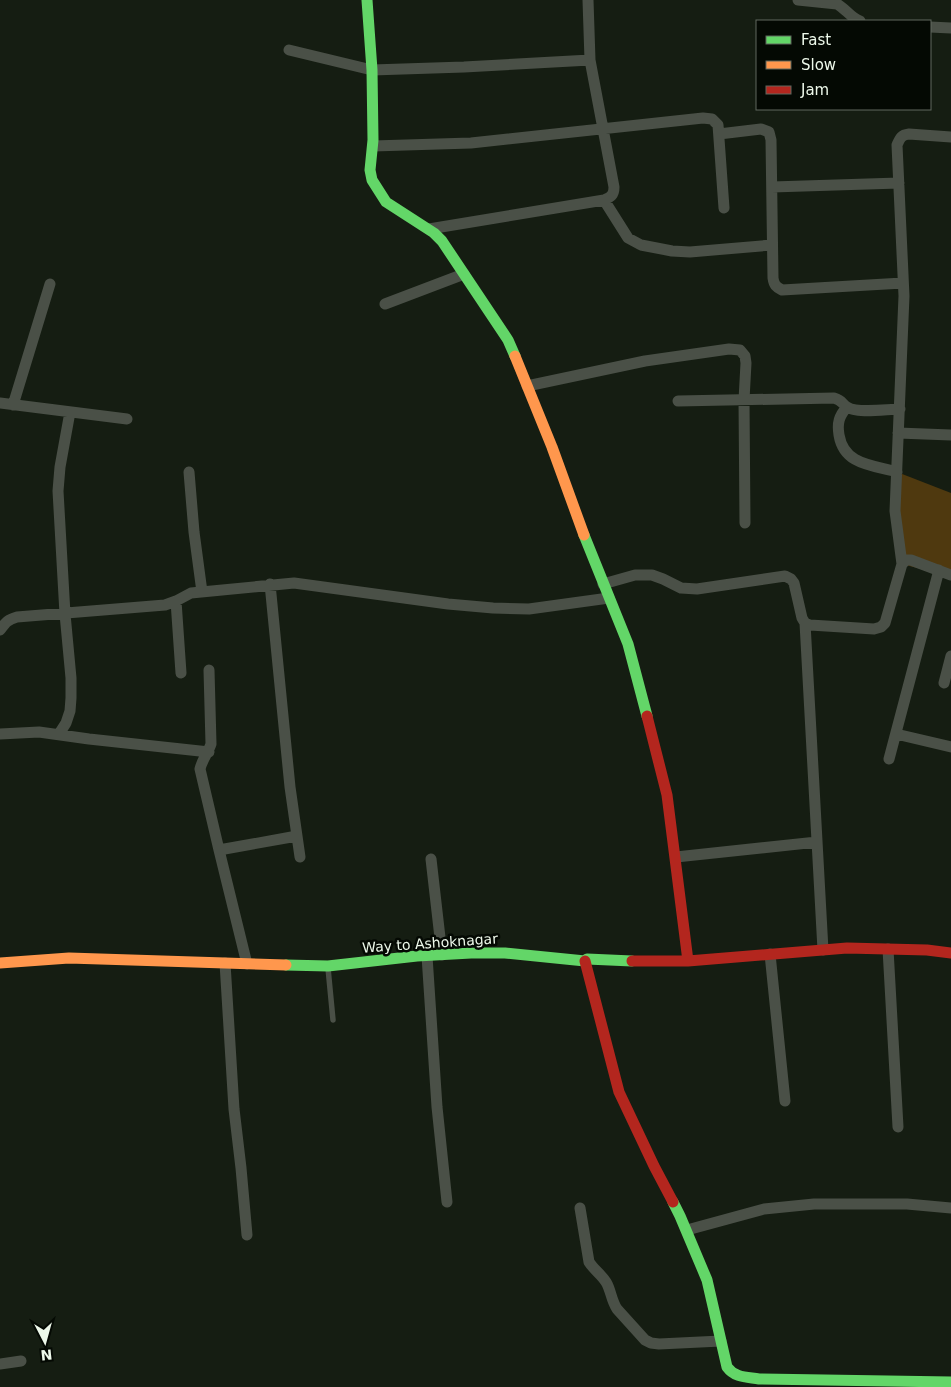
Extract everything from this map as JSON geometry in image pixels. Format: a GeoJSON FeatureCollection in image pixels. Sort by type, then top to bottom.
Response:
{"type":"FeatureCollection","features":[{"type":"Feature","properties":{"kind":"street"},"geometry":{"type":"LineString","coordinates":[[366,0],[372,70],[373,146],[370,170],[372,180],[386,202],[429,229],[442,241],[508,340],[552,447],[591,555],[628,644],[635,667],[644,710],[667,795],[688,961]]}},
{"type":"Feature","properties":{"kind":"street"},"geometry":{"type":"LineString","coordinates":[[429,229],[604,200],[614,193],[590,60],[588,0]]}},
{"type":"Feature","properties":{"kind":"street"},"geometry":{"type":"LineString","coordinates":[[798,0],[842,6],[856,20]]}},
{"type":"Feature","properties":{"kind":"street"},"geometry":{"type":"LineString","coordinates":[[931,27],[951,28]]}},
{"type":"Feature","properties":{"kind":"street"},"geometry":{"type":"LineString","coordinates":[[289,50],[372,70],[590,60]]}},
{"type":"Feature","properties":{"kind":"street"},"geometry":{"type":"LineString","coordinates":[[373,146],[471,143],[703,118],[712,119],[718,125],[724,208]]}},
{"type":"Feature","properties":{"kind":"street"},"geometry":{"type":"LineString","coordinates":[[719,134],[761,129],[769,132],[771,140],[772,187],[772,278],[774,284],[782,290],[903,283]]}},
{"type":"Feature","properties":{"kind":"street"},"geometry":{"type":"LineString","coordinates":[[603,584],[635,575],[652,575],[682,588],[697,588],[785,576],[794,583],[802,618],[806,623],[810,625],[874,629],[881,627],[884,623],[902,564],[895,511],[904,320],[897,145],[903,135],[909,134],[951,137]]}},
{"type":"Feature","properties":{"kind":"street"},"geometry":{"type":"LineString","coordinates":[[772,187],[899,183]]}},
{"type":"Feature","properties":{"kind":"street"},"geometry":{"type":"LineString","coordinates":[[604,200],[628,238],[641,245],[672,251],[690,252],[772,245]]}},
{"type":"Feature","properties":{"kind":"street"},"geometry":{"type":"LineString","coordinates":[[386,304],[464,274]]}},
{"type":"Feature","properties":{"kind":"street"},"geometry":{"type":"LineString","coordinates":[[13,405],[50,284]]}},
{"type":"Feature","properties":{"kind":"street"},"geometry":{"type":"LineString","coordinates":[[527,386],[645,361],[729,349],[740,350],[745,356],[745,523]]}},
{"type":"Feature","properties":{"kind":"street"},"geometry":{"type":"LineString","coordinates":[[678,401],[834,398],[841,400],[847,407],[860,410],[900,409]]}},
{"type":"Feature","properties":{"kind":"street"},"geometry":{"type":"LineString","coordinates":[[0,403],[127,419]]}},
{"type":"Feature","properties":{"kind":"street"},"geometry":{"type":"LineString","coordinates":[[847,407],[840,415],[837,425],[841,445],[847,455],[857,461],[897,472]]}},
{"type":"Feature","properties":{"kind":"street"},"geometry":{"type":"LineString","coordinates":[[59,734],[66,723],[71,698],[58,491],[60,467],[70,412]]}},
{"type":"Feature","properties":{"kind":"street"},"geometry":{"type":"LineString","coordinates":[[898,433],[951,435]]}},
{"type":"Feature","properties":{"kind":"street"},"geometry":{"type":"LineString","coordinates":[[189,472],[202,592]]}},
{"type":"Feature","properties":{"kind":"street"},"geometry":{"type":"LineString","coordinates":[[902,564],[906,560],[911,560],[951,575]]}},
{"type":"Feature","properties":{"kind":"street"},"geometry":{"type":"LineString","coordinates":[[889,759],[939,570]]}},
{"type":"Feature","properties":{"kind":"street"},"geometry":{"type":"LineString","coordinates":[[0,630],[6,622],[17,617],[165,605],[192,593],[270,584],[294,583],[448,604],[493,608],[530,609],[609,598]]}},
{"type":"Feature","properties":{"kind":"street"},"geometry":{"type":"LineString","coordinates":[[270,584],[290,787],[300,857]]}},
{"type":"Feature","properties":{"kind":"street"},"geometry":{"type":"LineString","coordinates":[[176,601],[181,673]]}},
{"type":"Feature","properties":{"kind":"street"},"geometry":{"type":"LineString","coordinates":[[806,623],[822,950]]}},
{"type":"Feature","properties":{"kind":"street"},"geometry":{"type":"LineString","coordinates":[[944,683],[951,656]]}},
{"type":"Feature","properties":{"kind":"street"},"geometry":{"type":"LineString","coordinates":[[209,670],[211,744],[209,752],[200,768],[248,964]]}},
{"type":"Feature","properties":{"kind":"street"},"geometry":{"type":"LineString","coordinates":[[0,734],[39,732],[209,752]]}},
{"type":"Feature","properties":{"kind":"street"},"geometry":{"type":"LineString","coordinates":[[896,734],[951,747]]}},
{"type":"Feature","properties":{"kind":"street"},"geometry":{"type":"LineString","coordinates":[[219,850],[297,836]]}},
{"type":"Feature","properties":{"kind":"street"},"geometry":{"type":"LineString","coordinates":[[676,856],[817,842]]}},
{"type":"Feature","properties":{"kind":"street"},"geometry":{"type":"LineString","coordinates":[[431,859],[442,955]]}},
{"type":"Feature","properties":{"kind":"street","name":"Way to Ashoknagar"},"geometry":{"type":"LineString","coordinates":[[0,963],[68,958],[328,966],[471,953],[505,953],[586,961],[587,959],[688,961],[848,948],[927,950],[951,953]]}},
{"type":"Feature","properties":{"kind":"street"},"geometry":{"type":"LineString","coordinates":[[888,949],[898,1127]]}},
{"type":"Feature","properties":{"kind":"street"},"geometry":{"type":"LineString","coordinates":[[770,954],[785,1101]]}},
{"type":"Feature","properties":{"kind":"street"},"geometry":{"type":"LineString","coordinates":[[427,956],[437,1107],[446,1202]]}},
{"type":"Feature","properties":{"kind":"street"},"geometry":{"type":"LineString","coordinates":[[586,961],[619,1092],[687,1230],[707,1280],[727,1367],[733,1375],[759,1378],[904,1384],[951,1382]]}},
{"type":"Feature","properties":{"kind":"street"},"geometry":{"type":"LineString","coordinates":[[225,963],[234,1109],[247,1235]]}},
{"type":"Feature","properties":{"kind":"street"},"geometry":{"type":"LineString","coordinates":[[687,1230],[764,1209],[814,1204],[907,1204],[951,1208]]}},
{"type":"Feature","properties":{"kind":"street"},"geometry":{"type":"LineString","coordinates":[[580,1208],[589,1262],[593,1269],[604,1278],[617,1309],[645,1340],[659,1344],[721,1341]]}},
{"type":"Feature","properties":{"kind":"street"},"geometry":{"type":"LineString","coordinates":[[0,1364],[21,1361]]}},
{"type":"Feature","properties":{"kind":"lane"},"geometry":{"type":"LineString","coordinates":[[328,966],[333,1020]]}},
{"type":"Feature","properties":{"kind":"shaded area"},"geometry":{"type":"Polygon","coordinates":[[[897,472],[951,493],[951,577],[902,564],[897,472]]]}},
{"type":"Feature","properties":{"kind":"traffic: fast"},"geometry":{"type":"LineString","coordinates":[[367,0],[372,70],[373,140],[370,170],[372,180],[386,202],[434,233],[442,241],[508,340],[515,356]]}},
{"type":"Feature","properties":{"kind":"traffic: fast"},"geometry":{"type":"LineString","coordinates":[[584,535],[628,644],[647,716]]}},
{"type":"Feature","properties":{"kind":"traffic: fast"},"geometry":{"type":"LineString","coordinates":[[286,965],[328,966],[417,956],[471,953],[505,953],[585,961],[587,959],[632,961]]}},
{"type":"Feature","properties":{"kind":"traffic: fast"},"geometry":{"type":"LineString","coordinates":[[673,1202],[707,1280],[727,1367],[730,1371],[741,1376],[759,1379],[951,1382]]}},
{"type":"Feature","properties":{"kind":"traffic: slow"},"geometry":{"type":"LineString","coordinates":[[515,356],[552,447],[584,535]]}},
{"type":"Feature","properties":{"kind":"traffic: slow"},"geometry":{"type":"LineString","coordinates":[[0,963],[69,958],[286,965]]}},
{"type":"Feature","properties":{"kind":"traffic: jam"},"geometry":{"type":"LineString","coordinates":[[647,716],[667,795],[688,961]]}},
{"type":"Feature","properties":{"kind":"traffic: jam"},"geometry":{"type":"LineString","coordinates":[[632,961],[688,961],[847,948],[927,950],[951,953]]}},
{"type":"Feature","properties":{"kind":"traffic: jam"},"geometry":{"type":"LineString","coordinates":[[585,961],[619,1092],[673,1202]]}}]}
